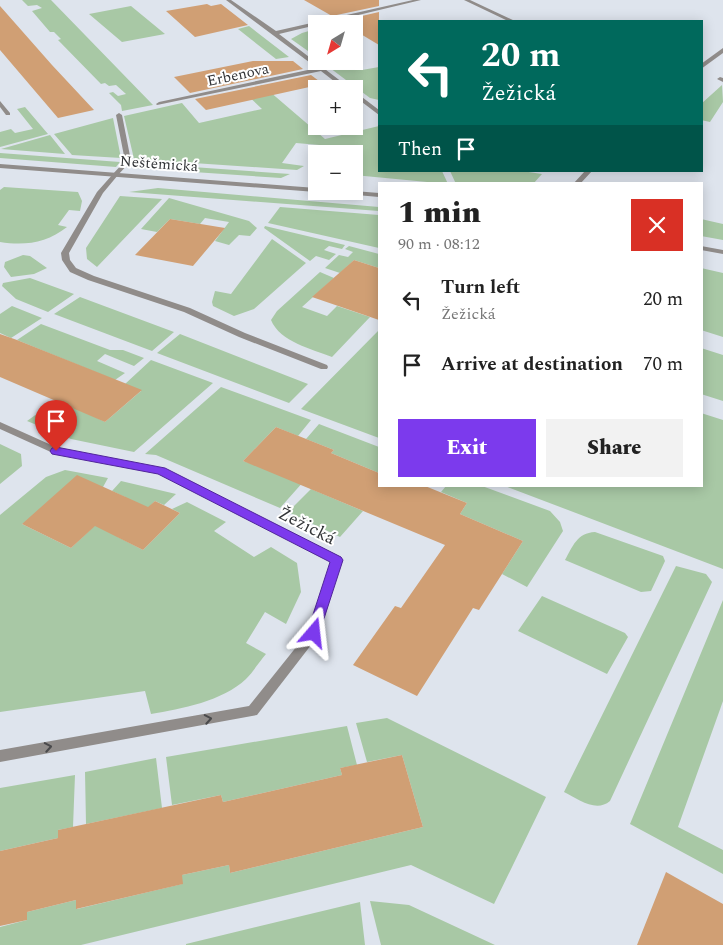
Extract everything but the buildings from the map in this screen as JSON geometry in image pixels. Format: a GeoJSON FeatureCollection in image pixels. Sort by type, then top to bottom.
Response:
{"type":"FeatureCollection","features":[{"type":"Feature","properties":{"kind":"street"},"geometry":{"type":"LineString","coordinates":[[228,0],[308,58]]}},
{"type":"Feature","properties":{"kind":"street"},"geometry":{"type":"LineString","coordinates":[[355,15],[419,0]]}},
{"type":"Feature","properties":{"kind":"street"},"geometry":{"type":"LineString","coordinates":[[466,0],[510,20]]}},
{"type":"Feature","properties":{"kind":"street"},"geometry":{"type":"LineString","coordinates":[[275,33],[308,26]]}},
{"type":"Feature","properties":{"kind":"street"},"geometry":{"type":"LineString","coordinates":[[703,65],[723,50]]}},
{"type":"Feature","properties":{"kind":"street","name":"Erbenova"},"geometry":{"type":"LineString","coordinates":[[159,104],[317,70]]}},
{"type":"Feature","properties":{"kind":"street"},"geometry":{"type":"LineString","coordinates":[[323,70],[336,80]]}},
{"type":"Feature","properties":{"kind":"street"},"geometry":{"type":"LineString","coordinates":[[363,100],[378,112]]}},
{"type":"Feature","properties":{"kind":"street"},"geometry":{"type":"LineString","coordinates":[[0,103],[8,114]]}},
{"type":"Feature","properties":{"kind":"street"},"geometry":{"type":"LineString","coordinates":[[119,115],[128,161],[100,192],[69,244],[65,253],[66,260],[73,270],[91,278],[187,310],[242,335],[324,366]]}},
{"type":"Feature","properties":{"kind":"street","name":"Neštěmická"},"geometry":{"type":"LineString","coordinates":[[0,166],[308,189]]}},
{"type":"Feature","properties":{"kind":"street"},"geometry":{"type":"LineString","coordinates":[[578,182],[588,172]]}},
{"type":"Feature","properties":{"kind":"street"},"geometry":{"type":"LineString","coordinates":[[363,194],[378,195]]}},
{"type":"Feature","properties":{"kind":"street"},"geometry":{"type":"LineString","coordinates":[[703,248],[723,252]]}},
{"type":"Feature","properties":{"kind":"street","name":"Žežická"},"geometry":{"type":"LineString","coordinates":[[0,425],[56,451],[161,471],[337,560],[314,633],[253,711],[0,756]]}},
{"type":"Feature","properties":{"kind":"green space"},"geometry":{"type":"Polygon","coordinates":[[[22,0],[51,0],[153,105],[122,111],[121,105],[109,93],[113,92],[118,96],[126,94],[116,85],[101,84],[58,40],[61,39],[54,32],[50,32],[32,11],[42,8],[37,5],[28,6],[22,0]]]}},
{"type":"Feature","properties":{"kind":"green space"},"geometry":{"type":"Polygon","coordinates":[[[131,6],[165,34],[122,42],[89,14],[131,6]]]}},
{"type":"Feature","properties":{"kind":"green space"},"geometry":{"type":"Polygon","coordinates":[[[249,26],[289,57],[276,59],[238,29],[249,26]]]}},
{"type":"Feature","properties":{"kind":"green space"},"geometry":{"type":"Polygon","coordinates":[[[308,31],[308,51],[291,39],[308,31]]]}},
{"type":"Feature","properties":{"kind":"green space"},"geometry":{"type":"Polygon","coordinates":[[[378,67],[378,100],[370,98],[363,93],[363,80],[346,80],[333,70],[363,70],[378,67]]]}},
{"type":"Feature","properties":{"kind":"green space"},"geometry":{"type":"Polygon","coordinates":[[[262,85],[308,124],[308,135],[320,135],[325,139],[342,135],[363,135],[363,130],[378,126],[378,172],[442,172],[447,182],[363,176],[363,145],[296,143],[282,163],[304,166],[297,170],[134,159],[124,116],[182,103],[199,123],[262,109],[245,93],[262,85]]]}},
{"type":"Feature","properties":{"kind":"green space"},"geometry":{"type":"Polygon","coordinates":[[[722,85],[723,102],[710,122],[703,120],[703,102],[722,85]]]}},
{"type":"Feature","properties":{"kind":"green space"},"geometry":{"type":"Polygon","coordinates":[[[25,107],[48,134],[0,147],[0,132],[11,129],[15,133],[33,129],[17,109],[25,107]]]}},
{"type":"Feature","properties":{"kind":"green space"},"geometry":{"type":"Polygon","coordinates":[[[113,118],[121,158],[72,155],[54,134],[113,118]]]}},
{"type":"Feature","properties":{"kind":"green space"},"geometry":{"type":"Polygon","coordinates":[[[50,135],[65,154],[1,149],[50,135]]]}},
{"type":"Feature","properties":{"kind":"green space"},"geometry":{"type":"Polygon","coordinates":[[[0,153],[120,162],[116,167],[0,158],[0,153]]]}},
{"type":"Feature","properties":{"kind":"green space"},"geometry":{"type":"Polygon","coordinates":[[[136,163],[290,174],[281,178],[135,168],[136,163]]]}},
{"type":"Feature","properties":{"kind":"green space"},"geometry":{"type":"Polygon","coordinates":[[[450,172],[529,172],[542,174],[535,182],[455,182],[450,172]]]}},
{"type":"Feature","properties":{"kind":"green space"},"geometry":{"type":"Polygon","coordinates":[[[4,187],[78,192],[82,201],[80,211],[69,210],[58,225],[67,227],[52,237],[18,244],[0,242],[0,190],[4,187]]]}},
{"type":"Feature","properties":{"kind":"green space"},"geometry":{"type":"Polygon","coordinates":[[[158,188],[378,207],[378,211],[129,192],[158,188]]]}},
{"type":"Feature","properties":{"kind":"green space"},"geometry":{"type":"Polygon","coordinates":[[[120,196],[162,199],[97,267],[87,259],[86,248],[120,196]]]}},
{"type":"Feature","properties":{"kind":"green space"},"geometry":{"type":"Polygon","coordinates":[[[169,198],[249,221],[257,228],[250,236],[239,235],[229,245],[215,241],[229,222],[205,218],[200,224],[170,219],[157,232],[141,229],[169,198]]]}},
{"type":"Feature","properties":{"kind":"green space"},"geometry":{"type":"Polygon","coordinates":[[[280,207],[378,215],[378,248],[268,223],[280,207]]]}},
{"type":"Feature","properties":{"kind":"green space"},"geometry":{"type":"Polygon","coordinates":[[[703,219],[723,224],[723,240],[703,236],[703,219]]]}},
{"type":"Feature","properties":{"kind":"green space"},"geometry":{"type":"Polygon","coordinates":[[[265,226],[345,245],[342,249],[329,246],[324,250],[336,254],[329,260],[316,256],[310,261],[264,228],[265,226]]]}},
{"type":"Feature","properties":{"kind":"green space"},"geometry":{"type":"Polygon","coordinates":[[[272,239],[306,263],[254,309],[234,316],[213,306],[212,302],[215,291],[231,294],[272,239]]]}},
{"type":"Feature","properties":{"kind":"green space"},"geometry":{"type":"Polygon","coordinates":[[[349,246],[378,254],[378,268],[354,260],[340,273],[325,268],[339,255],[348,257],[353,252],[345,249],[349,246]]]}},
{"type":"Feature","properties":{"kind":"green space"},"geometry":{"type":"Polygon","coordinates":[[[23,255],[30,256],[47,268],[34,274],[11,277],[4,267],[5,262],[23,255]]]}},
{"type":"Feature","properties":{"kind":"green space"},"geometry":{"type":"Polygon","coordinates":[[[703,268],[723,273],[723,337],[703,331],[703,268]]]}},
{"type":"Feature","properties":{"kind":"green space"},"geometry":{"type":"Polygon","coordinates":[[[320,272],[334,278],[302,307],[327,316],[337,306],[370,317],[332,357],[297,344],[275,328],[271,320],[277,311],[320,272]]]}},
{"type":"Feature","properties":{"kind":"green space"},"geometry":{"type":"Polygon","coordinates":[[[30,278],[74,294],[48,312],[16,299],[2,286],[3,283],[30,278]]]}},
{"type":"Feature","properties":{"kind":"green space"},"geometry":{"type":"Polygon","coordinates":[[[80,297],[174,332],[152,351],[54,314],[80,297]]]}},
{"type":"Feature","properties":{"kind":"green space"},"geometry":{"type":"Polygon","coordinates":[[[12,306],[42,318],[11,338],[0,333],[0,314],[12,306]]]}},
{"type":"Feature","properties":{"kind":"green space"},"geometry":{"type":"Polygon","coordinates":[[[41,324],[110,350],[123,350],[144,358],[134,366],[105,354],[97,361],[125,373],[115,380],[17,340],[41,324]]]}},
{"type":"Feature","properties":{"kind":"green space"},"geometry":{"type":"Polygon","coordinates":[[[378,331],[378,438],[301,409],[378,331]]]}},
{"type":"Feature","properties":{"kind":"green space"},"geometry":{"type":"Polygon","coordinates":[[[180,334],[308,384],[289,403],[157,353],[180,334]]]}},
{"type":"Feature","properties":{"kind":"green space"},"geometry":{"type":"Polygon","coordinates":[[[703,349],[723,355],[723,401],[703,395],[703,349]]]}},
{"type":"Feature","properties":{"kind":"green space"},"geometry":{"type":"Polygon","coordinates":[[[151,360],[213,383],[134,452],[71,439],[27,421],[59,398],[105,422],[141,391],[125,384],[151,360]]]}},
{"type":"Feature","properties":{"kind":"green space"},"geometry":{"type":"Polygon","coordinates":[[[221,387],[311,420],[298,436],[276,427],[243,461],[304,481],[280,508],[156,455],[145,454],[221,387]]]}},
{"type":"Feature","properties":{"kind":"green space"},"geometry":{"type":"Polygon","coordinates":[[[703,414],[723,420],[723,569],[508,487],[703,487],[703,414]]]}},
{"type":"Feature","properties":{"kind":"green space"},"geometry":{"type":"Polygon","coordinates":[[[319,424],[378,447],[378,473],[331,453],[334,450],[306,439],[319,424]]]}},
{"type":"Feature","properties":{"kind":"green space"},"geometry":{"type":"Polygon","coordinates":[[[0,444],[21,454],[22,466],[0,484],[0,444]]]}},
{"type":"Feature","properties":{"kind":"green space"},"geometry":{"type":"Polygon","coordinates":[[[65,470],[108,478],[103,487],[22,524],[71,548],[125,497],[112,491],[121,481],[176,494],[164,505],[155,501],[118,537],[143,550],[180,513],[172,509],[187,502],[226,522],[214,531],[254,557],[271,547],[297,563],[301,592],[286,624],[265,612],[246,643],[266,654],[237,687],[201,703],[151,714],[145,691],[0,712],[0,515],[46,477],[65,470]]]}},
{"type":"Feature","properties":{"kind":"green space"},"geometry":{"type":"Polygon","coordinates":[[[445,487],[485,487],[550,511],[560,522],[563,531],[527,587],[502,574],[523,541],[460,514],[467,503],[441,492],[445,487]]]}},
{"type":"Feature","properties":{"kind":"green space"},"geometry":{"type":"Polygon","coordinates":[[[311,489],[363,511],[340,537],[288,512],[311,489]]]}},
{"type":"Feature","properties":{"kind":"green space"},"geometry":{"type":"Polygon","coordinates":[[[595,532],[663,556],[665,561],[651,591],[641,592],[565,560],[576,541],[584,535],[595,532]]]}},
{"type":"Feature","properties":{"kind":"green space"},"geometry":{"type":"Polygon","coordinates":[[[676,566],[706,574],[712,582],[610,801],[599,806],[587,804],[564,792],[676,566]]]}},
{"type":"Feature","properties":{"kind":"green space"},"geometry":{"type":"Polygon","coordinates":[[[542,596],[625,633],[628,637],[607,674],[518,631],[542,596]]]}},
{"type":"Feature","properties":{"kind":"green space"},"geometry":{"type":"Polygon","coordinates":[[[723,600],[723,701],[678,827],[723,850],[723,874],[630,824],[723,600]]]}},
{"type":"Feature","properties":{"kind":"green space"},"geometry":{"type":"Polygon","coordinates":[[[387,718],[546,797],[494,904],[411,865],[81,945],[0,945],[0,927],[27,920],[27,912],[76,900],[77,909],[182,884],[182,875],[229,865],[230,873],[423,827],[402,755],[367,762],[356,723],[387,718]]]}},
{"type":"Feature","properties":{"kind":"green space"},"geometry":{"type":"Polygon","coordinates":[[[347,726],[357,765],[340,768],[342,775],[223,802],[221,795],[172,805],[166,757],[347,726]]]}},
{"type":"Feature","properties":{"kind":"green space"},"geometry":{"type":"Polygon","coordinates":[[[156,758],[162,808],[86,824],[85,772],[156,758]]]}},
{"type":"Feature","properties":{"kind":"green space"},"geometry":{"type":"Polygon","coordinates":[[[75,775],[73,827],[58,830],[58,838],[0,851],[0,788],[75,775]]]}},
{"type":"Feature","properties":{"kind":"green space"},"geometry":{"type":"Polygon","coordinates":[[[370,901],[409,905],[495,945],[381,945],[370,901]]]}},
{"type":"Feature","properties":{"kind":"green space"},"geometry":{"type":"Polygon","coordinates":[[[360,902],[365,945],[186,945],[186,944],[360,902]]]}},
{"type":"Feature","properties":{"kind":"route"},"geometry":{"type":"LineString","coordinates":[[56,451],[161,471],[337,560],[314,633]]}}]}
